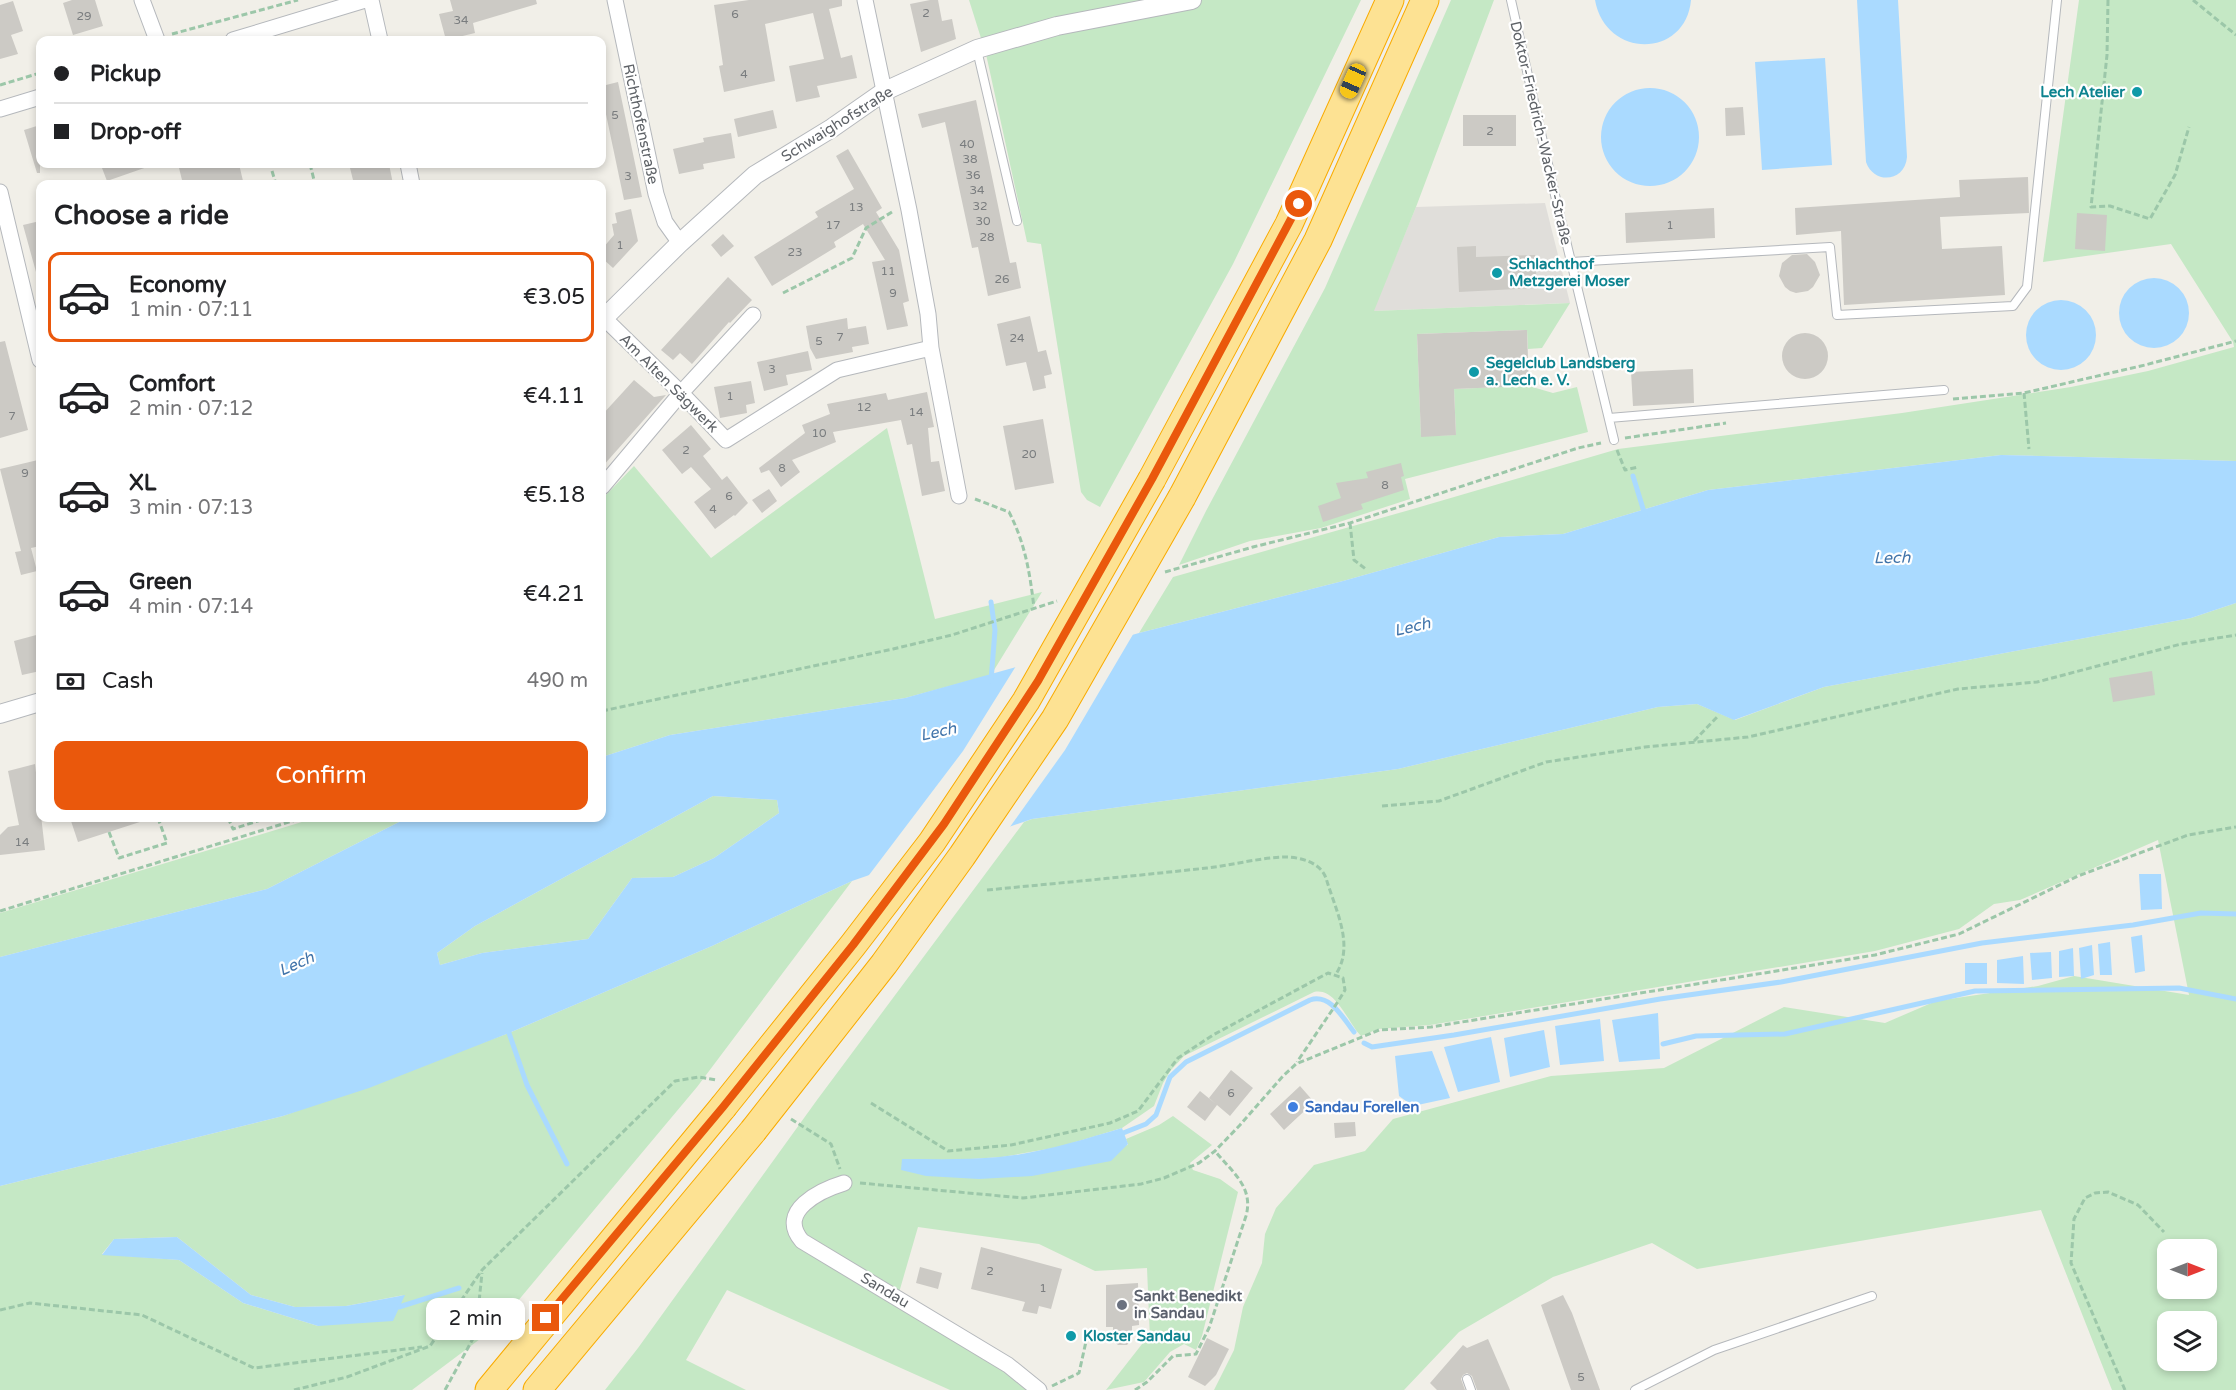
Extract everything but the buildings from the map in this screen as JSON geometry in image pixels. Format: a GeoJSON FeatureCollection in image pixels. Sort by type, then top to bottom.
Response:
{"type":"FeatureCollection","features":[{"type":"Feature","properties":{"kind":"highway"},"geometry":{"type":"LineString","coordinates":[[489,1390],[723,1107],[853,945],[932,842],[1026,701],[1152,479],[1289,224],[1390,0]]}},
{"type":"Feature","properties":{"kind":"highway"},"geometry":{"type":"LineString","coordinates":[[537,1390],[753,1131],[884,964],[962,856],[1048,729],[1182,497],[1318,240],[1425,0]]}},
{"type":"Feature","properties":{"kind":"street"},"geometry":{"type":"LineString","coordinates":[[142,0],[155,36]]}},
{"type":"Feature","properties":{"kind":"street"},"geometry":{"type":"LineString","coordinates":[[246,36],[365,0]]}},
{"type":"Feature","properties":{"kind":"street"},"geometry":{"type":"LineString","coordinates":[[371,0],[379,36]]}},
{"type":"Feature","properties":{"kind":"street","name":"Richthofenstraße"},"geometry":{"type":"LineString","coordinates":[[615,0],[656,194],[665,222],[680,243]]}},
{"type":"Feature","properties":{"kind":"street"},"geometry":{"type":"LineString","coordinates":[[865,0],[928,314],[931,348],[959,495]]}},
{"type":"Feature","properties":{"kind":"street","name":"Schwaighofstraße"},"geometry":{"type":"LineString","coordinates":[[606,316],[680,243],[755,175],[832,128],[885,91],[977,49],[1057,26],[1192,0]]}},
{"type":"Feature","properties":{"kind":"street"},"geometry":{"type":"LineString","coordinates":[[0,109],[36,98]]}},
{"type":"Feature","properties":{"kind":"street"},"geometry":{"type":"LineString","coordinates":[[0,192],[36,325]]}},
{"type":"Feature","properties":{"kind":"street"},"geometry":{"type":"LineString","coordinates":[[606,482],[681,393],[753,315]]}},
{"type":"Feature","properties":{"kind":"street","name":"Am Alten Sägwerk"},"geometry":{"type":"LineString","coordinates":[[606,322],[681,393],[726,440],[837,370],[931,348]]}},
{"type":"Feature","properties":{"kind":"street"},"geometry":{"type":"LineString","coordinates":[[0,714],[36,703]]}},
{"type":"Feature","properties":{"kind":"street","name":"Sandau"},"geometry":{"type":"LineString","coordinates":[[844,1183],[825,1189],[808,1199],[797,1212],[795,1227],[802,1241],[1008,1365],[1039,1390]]}},
{"type":"Feature","properties":{"kind":"lane","name":"Doktor-Friedrich-Wacker-Straße"},"geometry":{"type":"LineString","coordinates":[[1511,0],[1614,440]]}},
{"type":"Feature","properties":{"kind":"lane"},"geometry":{"type":"LineString","coordinates":[[1571,262],[1830,247],[1837,315],[2013,306],[2027,287],[2057,0]]}},
{"type":"Feature","properties":{"kind":"lane"},"geometry":{"type":"LineString","coordinates":[[977,49],[1017,220]]}},
{"type":"Feature","properties":{"kind":"lane"},"geometry":{"type":"LineString","coordinates":[[1609,418],[1944,390]]}},
{"type":"Feature","properties":{"kind":"lane"},"geometry":{"type":"LineString","coordinates":[[1635,1390],[1714,1350],[1872,1296]]}},
{"type":"Feature","properties":{"kind":"lane"},"geometry":{"type":"LineString","coordinates":[[1467,1379],[1471,1390]]}},
{"type":"Feature","properties":{"kind":"path"},"geometry":{"type":"LineString","coordinates":[[167,36],[298,0]]}},
{"type":"Feature","properties":{"kind":"path"},"geometry":{"type":"LineString","coordinates":[[2108,0],[2107,55],[2091,207],[2110,206],[2150,219],[2175,174],[2189,127]]}},
{"type":"Feature","properties":{"kind":"path"},"geometry":{"type":"LineString","coordinates":[[2193,0],[2236,35]]}},
{"type":"Feature","properties":{"kind":"path"},"geometry":{"type":"LineString","coordinates":[[0,85],[36,74]]}},
{"type":"Feature","properties":{"kind":"path"},"geometry":{"type":"LineString","coordinates":[[272,171],[275,180]]}},
{"type":"Feature","properties":{"kind":"path"},"geometry":{"type":"LineString","coordinates":[[783,293],[852,258],[866,228],[892,212]]}},
{"type":"Feature","properties":{"kind":"path"},"geometry":{"type":"LineString","coordinates":[[1947,399],[2024,393],[2236,341]]}},
{"type":"Feature","properties":{"kind":"path"},"geometry":{"type":"LineString","coordinates":[[2024,393],[2029,449]]}},
{"type":"Feature","properties":{"kind":"path"},"geometry":{"type":"LineString","coordinates":[[1158,574],[1350,523],[1578,448],[1729,422]]}},
{"type":"Feature","properties":{"kind":"path"},"geometry":{"type":"LineString","coordinates":[[1619,456],[1625,470],[1638,467]]}},
{"type":"Feature","properties":{"kind":"path"},"geometry":{"type":"LineString","coordinates":[[959,495],[1009,512],[1019,531],[1029,567],[1034,608]]}},
{"type":"Feature","properties":{"kind":"path"},"geometry":{"type":"LineString","coordinates":[[1350,523],[1354,560],[1367,570]]}},
{"type":"Feature","properties":{"kind":"path"},"geometry":{"type":"LineString","coordinates":[[606,710],[850,659],[952,635],[1068,598]]}},
{"type":"Feature","properties":{"kind":"path"},"geometry":{"type":"LineString","coordinates":[[1382,807],[1439,801],[1546,762],[1694,741],[1748,737],[1958,689],[2037,682],[2181,644],[2236,636]]}},
{"type":"Feature","properties":{"kind":"path"},"geometry":{"type":"LineString","coordinates":[[1694,741],[1719,715]]}},
{"type":"Feature","properties":{"kind":"path"},"geometry":{"type":"LineString","coordinates":[[110,832],[119,858],[167,843],[159,822]]}},
{"type":"Feature","properties":{"kind":"path"},"geometry":{"type":"LineString","coordinates":[[230,822],[233,829],[255,822]]}},
{"type":"Feature","properties":{"kind":"path"},"geometry":{"type":"LineString","coordinates":[[0,911],[289,822]]}},
{"type":"Feature","properties":{"kind":"path"},"geometry":{"type":"LineString","coordinates":[[1296,1064],[1378,1030],[1431,1027],[1780,971],[1875,955],[1959,934],[2078,876],[2188,835],[2236,827]]}},
{"type":"Feature","properties":{"kind":"path"},"geometry":{"type":"LineString","coordinates":[[987,890],[1224,866],[1285,857],[1301,859],[1323,870],[1344,936],[1343,964],[1336,974]]}},
{"type":"Feature","properties":{"kind":"path"},"geometry":{"type":"LineString","coordinates":[[844,1183],[1030,1198],[1141,1184],[1186,1169],[1215,1151],[1296,1064],[1340,1000],[1345,990],[1343,978],[1328,973],[1213,1035],[1178,1058],[1138,1111],[1110,1123],[1011,1145],[948,1151],[871,1103]]}},
{"type":"Feature","properties":{"kind":"path"},"geometry":{"type":"LineString","coordinates":[[294,1390],[347,1377],[430,1346],[482,1270],[675,1081],[699,1077],[717,1080]]}},
{"type":"Feature","properties":{"kind":"path"},"geometry":{"type":"LineString","coordinates":[[1135,1390],[1148,1382],[1173,1356],[1195,1355],[1206,1336],[1249,1198],[1245,1188],[1215,1151]]}},
{"type":"Feature","properties":{"kind":"path"},"geometry":{"type":"LineString","coordinates":[[2125,1390],[2071,1263],[2073,1219],[2085,1198],[2095,1193],[2108,1192],[2138,1205],[2164,1232]]}},
{"type":"Feature","properties":{"kind":"path"},"geometry":{"type":"LineString","coordinates":[[445,1390],[482,1322],[479,1302],[482,1270]]}},
{"type":"Feature","properties":{"kind":"path"},"geometry":{"type":"LineString","coordinates":[[0,1310],[30,1303],[141,1315],[254,1368],[430,1346]]}},
{"type":"Feature","properties":{"kind":"path"},"geometry":{"type":"LineString","coordinates":[[1039,1390],[1063,1382],[1079,1373],[1087,1337]]}},
{"type":"Feature","properties":{"kind":"shaded area"},"geometry":{"type":"Polygon","coordinates":[[[1545,203],[1570,303],[1373,311],[1416,207],[1545,203]]]}},
{"type":"Feature","properties":{"kind":"green space"},"geometry":{"type":"Polygon","coordinates":[[[969,0],[1361,0],[1233,264],[1100,507],[1087,500],[1081,492],[1041,244],[1027,242],[986,54],[969,0]]]}},
{"type":"Feature","properties":{"kind":"green space"},"geometry":{"type":"Polygon","coordinates":[[[1451,0],[1494,0],[1374,311],[1570,303],[1542,348],[1528,349],[1527,330],[1417,334],[1421,436],[1456,435],[1454,389],[1529,386],[1553,393],[1577,387],[1588,432],[1405,479],[1410,499],[1321,528],[1250,541],[1179,565],[1325,288],[1451,0]]]}},
{"type":"Feature","properties":{"kind":"green space"},"geometry":{"type":"Polygon","coordinates":[[[2079,0],[2236,0],[2236,461],[2001,455],[1708,490],[1563,534],[1499,537],[1343,581],[1139,633],[1173,577],[1618,449],[1902,413],[2071,387],[2148,371],[2234,347],[2171,244],[2043,262],[2079,0]]]}},
{"type":"Feature","properties":{"kind":"green space"},"geometry":{"type":"Polygon","coordinates":[[[887,428],[935,619],[1042,592],[991,675],[905,698],[670,735],[606,756],[606,495],[634,466],[711,558],[887,428]]]}},
{"type":"Feature","properties":{"kind":"green space"},"geometry":{"type":"Polygon","coordinates":[[[2236,603],[2236,1390],[2112,1390],[2041,1210],[1697,1269],[1652,1243],[1553,1277],[1459,1332],[1404,1390],[1214,1390],[1234,1350],[1243,1307],[1262,1263],[1265,1234],[1276,1208],[1314,1165],[1365,1151],[1393,1119],[1551,1076],[1664,1068],[1784,1007],[1885,1023],[1936,1001],[2038,986],[2074,976],[2189,995],[2158,840],[2020,900],[1994,904],[1959,929],[1875,951],[1430,1025],[1378,1029],[1361,1036],[1335,1000],[1322,992],[1314,992],[1184,1056],[1163,1083],[1154,1106],[1122,1128],[1059,1147],[1002,1157],[955,1160],[901,1170],[1128,1145],[1126,1139],[1159,1125],[1173,1116],[1212,1145],[1190,1163],[1193,1170],[1220,1179],[1238,1192],[1202,1336],[1196,1350],[1184,1344],[1170,1352],[1144,1382],[1106,1390],[1146,1339],[1150,1339],[1147,1268],[1095,1271],[1039,1244],[918,1227],[896,1303],[982,1358],[1007,1371],[1032,1390],[950,1390],[727,1290],[686,1360],[746,1390],[605,1390],[1024,822],[1032,819],[1398,769],[1658,707],[1697,704],[1735,720],[1824,687],[2191,618],[2236,603]]]}},
{"type":"Feature","properties":{"kind":"green space"},"geometry":{"type":"Polygon","coordinates":[[[713,796],[777,800],[779,813],[714,858],[673,877],[632,878],[588,939],[482,953],[440,965],[437,953],[475,926],[713,796]]]}},
{"type":"Feature","properties":{"kind":"green space"},"geometry":{"type":"Polygon","coordinates":[[[302,822],[399,822],[267,889],[0,957],[0,913],[302,822]]]}},
{"type":"Feature","properties":{"kind":"green space"},"geometry":{"type":"Polygon","coordinates":[[[852,881],[697,1087],[496,1327],[412,1390],[0,1390],[0,1186],[283,1116],[509,1033],[712,946],[852,881]],[[177,1237],[114,1239],[102,1254],[179,1260],[243,1303],[318,1326],[404,1295],[346,1306],[295,1307],[251,1295],[177,1237]]]}},
{"type":"Feature","properties":{"kind":"water"},"geometry":{"type":"Polygon","coordinates":[[[1595,0],[1691,0],[1686,19],[1675,33],[1661,41],[1645,44],[1629,42],[1614,33],[1602,20],[1595,0]]]}},
{"type":"Feature","properties":{"kind":"water"},"geometry":{"type":"Polygon","coordinates":[[[1857,0],[1898,0],[1907,157],[1901,172],[1889,178],[1876,174],[1866,162],[1857,0]]]}},
{"type":"Feature","properties":{"kind":"water"},"geometry":{"type":"Polygon","coordinates":[[[1825,58],[1832,165],[1762,170],[1755,62],[1825,58]]]}},
{"type":"Feature","properties":{"kind":"water"},"geometry":{"type":"Polygon","coordinates":[[[1650,88],[1669,92],[1684,103],[1695,118],[1699,137],[1695,156],[1684,171],[1669,182],[1650,186],[1631,182],[1616,171],[1605,156],[1601,137],[1605,118],[1616,103],[1631,92],[1650,88]]]}},
{"type":"Feature","properties":{"kind":"water"},"geometry":{"type":"Polygon","coordinates":[[[2154,278],[2167,281],[2179,288],[2186,300],[2189,313],[2186,326],[2179,338],[2167,345],[2154,348],[2141,345],[2129,338],[2122,326],[2119,313],[2122,300],[2129,288],[2141,281],[2154,278]]]}},
{"type":"Feature","properties":{"kind":"water"},"geometry":{"type":"Polygon","coordinates":[[[2061,300],[2074,303],[2086,310],[2093,322],[2096,335],[2093,348],[2086,360],[2074,367],[2061,370],[2048,367],[2036,360],[2029,348],[2026,335],[2029,322],[2036,310],[2048,303],[2061,300]]]}},
{"type":"Feature","properties":{"kind":"water","name":"Lech"},"geometry":{"type":"Polygon","coordinates":[[[2001,455],[2236,461],[2236,603],[2191,618],[1824,687],[1734,720],[1697,704],[1658,707],[1398,769],[1032,819],[852,881],[712,946],[509,1033],[369,1088],[283,1116],[0,1186],[0,957],[267,889],[399,822],[606,822],[606,756],[670,735],[905,698],[1499,537],[1563,534],[1708,490],[2001,455]],[[713,796],[475,926],[437,953],[440,965],[482,953],[588,939],[632,878],[673,877],[714,858],[779,813],[777,800],[713,796]]]}},
{"type":"Feature","properties":{"kind":"water"},"geometry":{"type":"Polygon","coordinates":[[[2139,874],[2161,874],[2162,909],[2141,910],[2139,874]]]}},
{"type":"Feature","properties":{"kind":"water"},"geometry":{"type":"Polygon","coordinates":[[[2142,935],[2145,971],[2135,973],[2131,937],[2142,935]]]}},
{"type":"Feature","properties":{"kind":"water"},"geometry":{"type":"Polygon","coordinates":[[[2110,942],[2112,975],[2100,975],[2098,944],[2110,942]]]}},
{"type":"Feature","properties":{"kind":"water"},"geometry":{"type":"Polygon","coordinates":[[[2092,945],[2094,975],[2081,979],[2079,948],[2092,945]]]}},
{"type":"Feature","properties":{"kind":"water"},"geometry":{"type":"Polygon","coordinates":[[[2073,948],[2074,976],[2059,977],[2059,951],[2073,948]]]}},
{"type":"Feature","properties":{"kind":"water"},"geometry":{"type":"Polygon","coordinates":[[[2051,952],[2052,978],[2032,980],[2030,953],[2051,952]]]}},
{"type":"Feature","properties":{"kind":"water"},"geometry":{"type":"Polygon","coordinates":[[[2023,956],[2024,984],[1997,983],[1997,960],[2023,956]]]}},
{"type":"Feature","properties":{"kind":"water"},"geometry":{"type":"Polygon","coordinates":[[[1965,963],[1987,963],[1987,984],[1965,984],[1965,963]]]}},
{"type":"Feature","properties":{"kind":"water"},"geometry":{"type":"Polygon","coordinates":[[[1658,1013],[1660,1059],[1619,1062],[1612,1020],[1658,1013]]]}},
{"type":"Feature","properties":{"kind":"water"},"geometry":{"type":"Polygon","coordinates":[[[1600,1019],[1604,1061],[1560,1065],[1555,1026],[1600,1019]]]}},
{"type":"Feature","properties":{"kind":"water"},"geometry":{"type":"Polygon","coordinates":[[[1544,1030],[1550,1067],[1510,1077],[1504,1038],[1544,1030]]]}},
{"type":"Feature","properties":{"kind":"water"},"geometry":{"type":"Polygon","coordinates":[[[1491,1037],[1500,1082],[1458,1092],[1444,1047],[1491,1037]]]}},
{"type":"Feature","properties":{"kind":"water"},"geometry":{"type":"Polygon","coordinates":[[[1432,1051],[1450,1098],[1413,1106],[1399,1096],[1395,1056],[1432,1051]]]}},
{"type":"Feature","properties":{"kind":"water"},"geometry":{"type":"Polygon","coordinates":[[[1122,1128],[1128,1144],[1111,1161],[1032,1176],[979,1179],[926,1176],[901,1170],[902,1159],[975,1159],[1015,1155],[1061,1146],[1122,1128]]]}},
{"type":"Feature","properties":{"kind":"water"},"geometry":{"type":"Polygon","coordinates":[[[177,1237],[251,1295],[295,1307],[346,1306],[405,1295],[393,1321],[318,1326],[243,1303],[179,1260],[102,1255],[114,1239],[177,1237]]]}},
{"type":"Feature","properties":{"kind":"pier"},"geometry":{"type":"Polygon","coordinates":[[[1135,631],[1065,750],[1007,831],[866,879],[963,751],[1016,666],[1135,631]]]}},
{"type":"Feature","properties":{"kind":"waterway"},"geometry":{"type":"LineString","coordinates":[[1633,476],[1645,515]]}},
{"type":"Feature","properties":{"kind":"waterway"},"geometry":{"type":"LineString","coordinates":[[991,602],[995,630],[991,681]]}},
{"type":"Feature","properties":{"kind":"waterway"},"geometry":{"type":"LineString","coordinates":[[1364,1043],[1372,1047],[1454,1035],[1660,999],[1781,982],[1982,943],[2133,925],[2201,913],[2236,914]]}},
{"type":"Feature","properties":{"kind":"waterway"},"geometry":{"type":"LineString","coordinates":[[1663,1044],[1696,1036],[1785,1034],[1975,991],[2179,988],[2236,999]]}},
{"type":"Feature","properties":{"kind":"waterway"},"geometry":{"type":"LineString","coordinates":[[1118,1135],[1146,1124],[1156,1115],[1170,1077],[1186,1062],[1310,1000],[1324,1000],[1330,1003],[1354,1032]]}},
{"type":"Feature","properties":{"kind":"waterway"},"geometry":{"type":"LineString","coordinates":[[509,1033],[527,1085],[567,1164]]}},
{"type":"Feature","properties":{"kind":"waterway"},"geometry":{"type":"LineString","coordinates":[[399,1307],[459,1288]]}},
{"type":"Feature","properties":{"kind":"place","name":"Lech Atelier"},"geometry":{"type":"Point","coordinates":[2137,92]}},
{"type":"Feature","properties":{"kind":"place","name":"Schlachthof Metzgerei Moser"},"geometry":{"type":"Point","coordinates":[1497,273]}},
{"type":"Feature","properties":{"kind":"place","name":"Segelclub Landsberg a. Lech e. V."},"geometry":{"type":"Point","coordinates":[1474,372]}},
{"type":"Feature","properties":{"kind":"place","name":"Sandau Forellen"},"geometry":{"type":"Point","coordinates":[1293,1107]}},
{"type":"Feature","properties":{"kind":"place","name":"Sankt Benedikt in Sandau"},"geometry":{"type":"Point","coordinates":[1122,1305]}},
{"type":"Feature","properties":{"kind":"place","name":"Kloster Sandau"},"geometry":{"type":"Point","coordinates":[1071,1336]}},
{"type":"Feature","properties":{"kind":"route"},"geometry":{"type":"LineString","coordinates":[[546,1318],[723,1107],[932,842],[1038,681],[1152,479],[1299,204]]}}]}
